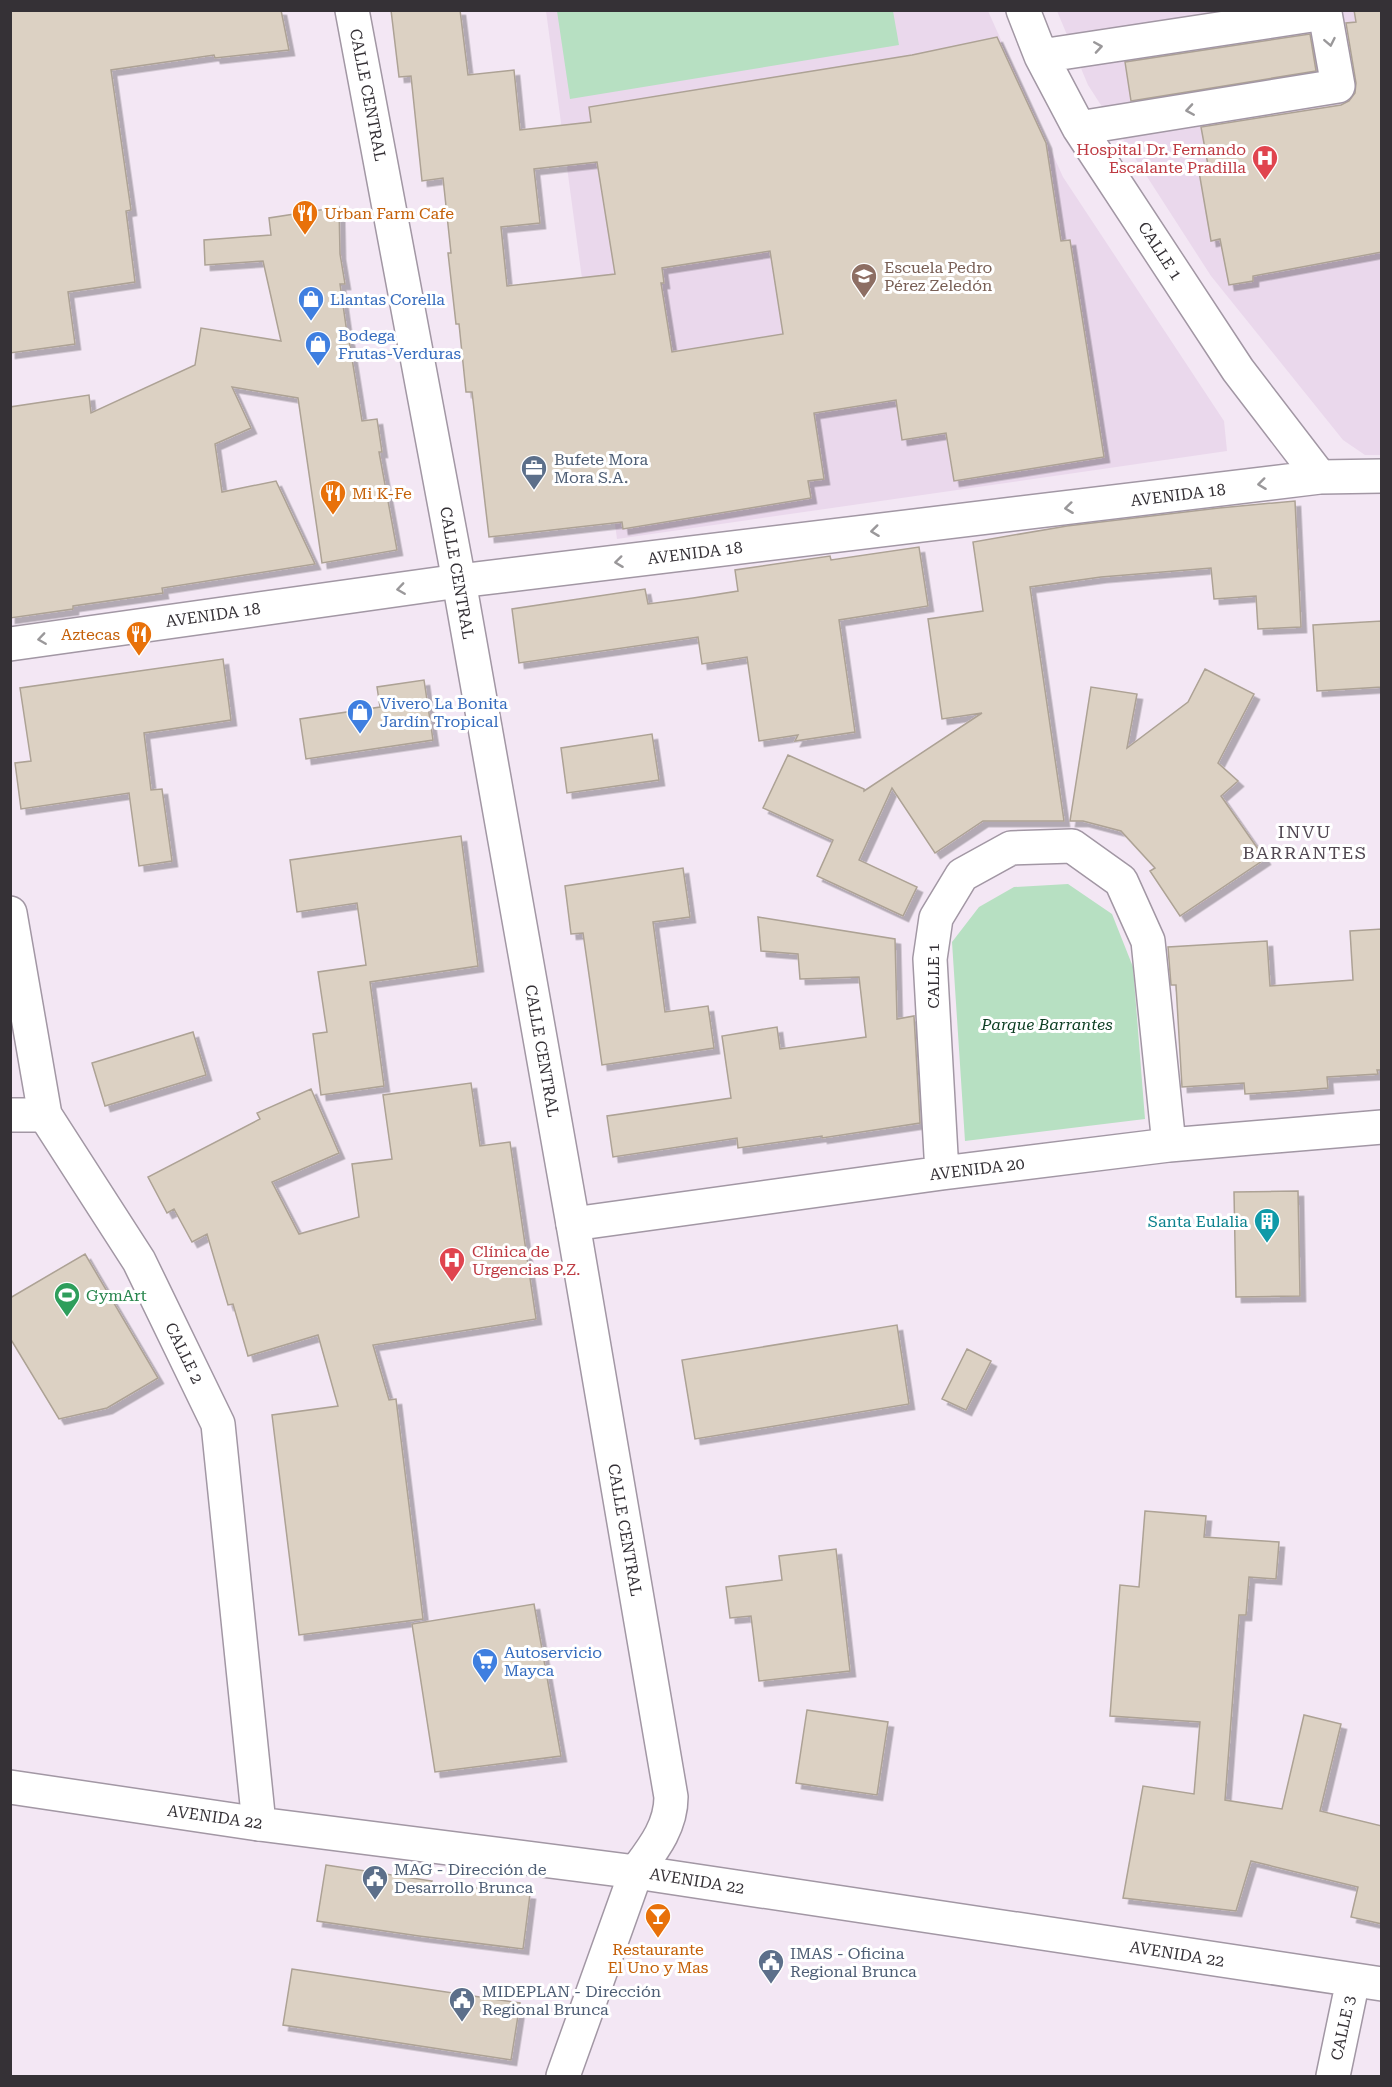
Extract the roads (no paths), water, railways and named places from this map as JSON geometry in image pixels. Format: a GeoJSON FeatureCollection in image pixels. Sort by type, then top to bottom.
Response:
{"type":"FeatureCollection","features":[{"type":"Feature","properties":{"kind":"street","name":"CALLE CENTRAL"},"geometry":{"type":"LineString","coordinates":[[352,10],[459,581],[573,1224],[670,1797],[671,1809],[655,1848],[636,1872],[563,2076]]}},
{"type":"Feature","properties":{"kind":"street","name":"CALLE 1"},"geometry":{"type":"LineString","coordinates":[[1023,10],[1041,56],[1079,128],[1238,370],[1320,477]]}},
{"type":"Feature","properties":{"kind":"street"},"geometry":{"type":"LineString","coordinates":[[1041,56],[1325,13],[1338,86],[1079,128]]}},
{"type":"Feature","properties":{"kind":"street","name":"AVENIDA 18"},"geometry":{"type":"LineString","coordinates":[[10,644],[459,581],[1320,477],[1382,476]]}},
{"type":"Feature","properties":{"kind":"street","name":"CALLE 1"},"geometry":{"type":"LineString","coordinates":[[942,1173],[930,959],[936,918],[962,874],[1011,848],[1072,846],[1121,881],[1148,941],[1169,1145]]}},
{"type":"Feature","properties":{"kind":"street","name":"CALLE 2"},"geometry":{"type":"LineString","coordinates":[[10,913],[45,1115],[139,1261],[218,1424],[259,1824]]}},
{"type":"Feature","properties":{"kind":"street"},"geometry":{"type":"LineString","coordinates":[[10,1115],[45,1115]]}},
{"type":"Feature","properties":{"kind":"street","name":"AVENIDA 20"},"geometry":{"type":"LineString","coordinates":[[573,1224],[942,1173],[1169,1145],[1382,1127]]}},
{"type":"Feature","properties":{"kind":"street","name":"AVENIDA 22"},"geometry":{"type":"LineString","coordinates":[[10,1787],[259,1824],[636,1872],[1367,1982]]}},
{"type":"Feature","properties":{"kind":"street","name":"CALLE 3"},"geometry":{"type":"LineString","coordinates":[[1333,2076],[1367,1982]]}},
{"type":"Feature","properties":{"kind":"place","name":"Hospital Dr. Fernando Escalante Pradilla"},"geometry":{"type":"Point","coordinates":[1265,181]}},
{"type":"Feature","properties":{"kind":"place","name":"Urban Farm Cafe"},"geometry":{"type":"Point","coordinates":[305,236]}},
{"type":"Feature","properties":{"kind":"place","name":"Escuela Pedro Pérez Zeledón"},"geometry":{"type":"Point","coordinates":[864,299]}},
{"type":"Feature","properties":{"kind":"place","name":"Llantas Corella"},"geometry":{"type":"Point","coordinates":[311,322]}},
{"type":"Feature","properties":{"kind":"place","name":"Bodega Frutas-Verduras"},"geometry":{"type":"Point","coordinates":[318,367]}},
{"type":"Feature","properties":{"kind":"place","name":"Bufete Mora Mora S.A."},"geometry":{"type":"Point","coordinates":[534,491]}},
{"type":"Feature","properties":{"kind":"place","name":"Mi K-Fe"},"geometry":{"type":"Point","coordinates":[333,516]}},
{"type":"Feature","properties":{"kind":"place","name":"Aztecas"},"geometry":{"type":"Point","coordinates":[139,657]}},
{"type":"Feature","properties":{"kind":"place","name":"Vivero La Bonita Jardín Tropical"},"geometry":{"type":"Point","coordinates":[360,735]}},
{"type":"Feature","properties":{"kind":"place","name":"Santa Eulalia"},"geometry":{"type":"Point","coordinates":[1267,1244]}},
{"type":"Feature","properties":{"kind":"place","name":"Clínica de Urgencias P.Z."},"geometry":{"type":"Point","coordinates":[452,1283]}},
{"type":"Feature","properties":{"kind":"place","name":"GymArt"},"geometry":{"type":"Point","coordinates":[67,1318]}},
{"type":"Feature","properties":{"kind":"place","name":"Autoservicio Mayca"},"geometry":{"type":"Point","coordinates":[485,1684]}},
{"type":"Feature","properties":{"kind":"place","name":"MAG - Dirección de Desarrollo Brunca"},"geometry":{"type":"Point","coordinates":[375,1901]}},
{"type":"Feature","properties":{"kind":"place","name":"Restaurante El Uno y Mas"},"geometry":{"type":"Point","coordinates":[658,1939]}},
{"type":"Feature","properties":{"kind":"place","name":"IMAS - Oficina Regional Brunca"},"geometry":{"type":"Point","coordinates":[771,1985]}},
{"type":"Feature","properties":{"kind":"place","name":"MIDEPLAN - Dirección Regional Brunca"},"geometry":{"type":"Point","coordinates":[462,2023]}},
{"type":"Feature","properties":{"kind":"district","name":"INVU BARRANTES"},"geometry":{"type":"Point","coordinates":[1305,841]}},
{"type":"Feature","properties":{"kind":"park label","name":"Parque Barrantes"},"geometry":{"type":"Point","coordinates":[1047,1024]}}]}
